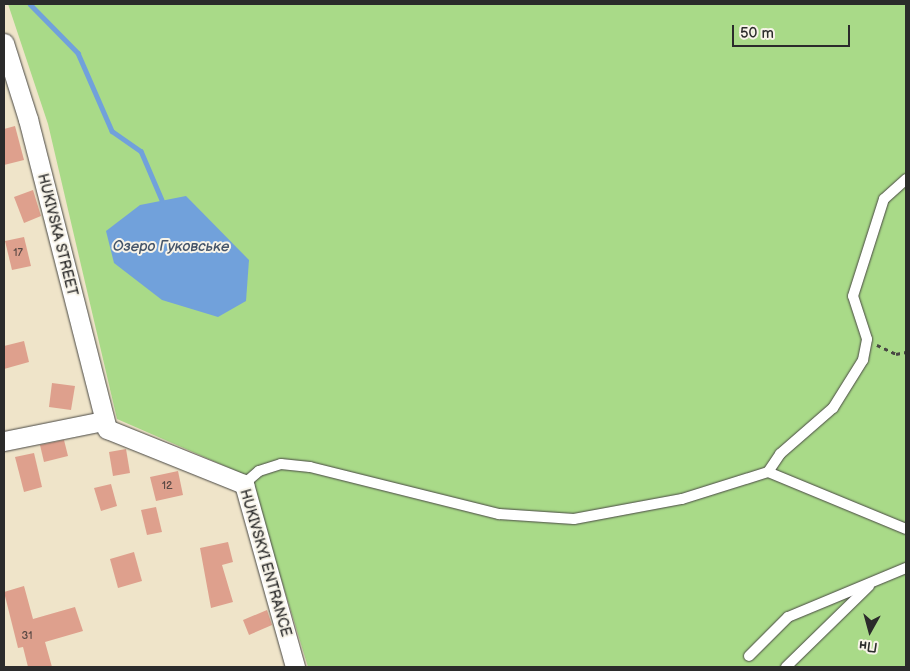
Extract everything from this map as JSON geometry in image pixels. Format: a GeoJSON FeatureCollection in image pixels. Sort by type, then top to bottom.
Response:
{"type":"FeatureCollection","features":[{"type":"Feature","properties":{"kind":"street","name":"HUKIVSKA STREET"},"geometry":{"type":"LineString","coordinates":[[4,44],[28,119],[105,425]]}},
{"type":"Feature","properties":{"kind":"street"},"geometry":{"type":"LineString","coordinates":[[4,441],[105,425]]}},
{"type":"Feature","properties":{"kind":"street","name":"HUKIVSKYI ENTRANCE"},"geometry":{"type":"LineString","coordinates":[[105,425],[244,484],[295,667]]}},
{"type":"Feature","properties":{"kind":"lane"},"geometry":{"type":"LineString","coordinates":[[244,484],[259,471],[281,464],[310,466],[499,514],[574,519],[682,499],[768,472],[780,454],[833,408],[863,360],[867,339],[853,296],[884,199],[906,179]]}},
{"type":"Feature","properties":{"kind":"lane"},"geometry":{"type":"LineString","coordinates":[[768,472],[906,529]]}},
{"type":"Feature","properties":{"kind":"lane"},"geometry":{"type":"LineString","coordinates":[[749,656],[788,617],[906,568]]}},
{"type":"Feature","properties":{"kind":"lane"},"geometry":{"type":"LineString","coordinates":[[786,667],[873,582]]}},
{"type":"Feature","properties":{"kind":"path"},"geometry":{"type":"LineString","coordinates":[[867,339],[896,354],[906,352]]}},
{"type":"Feature","properties":{"kind":"green space"},"geometry":{"type":"Polygon","coordinates":[[[8,4],[906,4],[906,667],[308,667],[250,477],[117,419],[48,124],[8,4]]]}},
{"type":"Feature","properties":{"kind":"water","name":"Озеро Гуковське"},"geometry":{"type":"Polygon","coordinates":[[[186,196],[249,260],[246,301],[218,317],[162,300],[114,263],[106,231],[140,205],[186,196]]]}},
{"type":"Feature","properties":{"kind":"building"},"geometry":{"type":"Polygon","coordinates":[[[15,126],[24,160],[4,165],[4,129],[15,126]]]}},
{"type":"Feature","properties":{"kind":"building"},"geometry":{"type":"Polygon","coordinates":[[[33,190],[41,216],[24,223],[14,197],[33,190]]]}},
{"type":"Feature","properties":{"kind":"building"},"geometry":{"type":"Polygon","coordinates":[[[24,237],[31,266],[12,270],[5,241],[24,237]]]}},
{"type":"Feature","properties":{"kind":"building"},"geometry":{"type":"Polygon","coordinates":[[[24,341],[29,362],[4,369],[4,346],[24,341]]]}},
{"type":"Feature","properties":{"kind":"building"},"geometry":{"type":"Polygon","coordinates":[[[52,383],[75,386],[71,410],[49,407],[52,383]]]}},
{"type":"Feature","properties":{"kind":"building"},"geometry":{"type":"Polygon","coordinates":[[[64,440],[68,456],[44,462],[40,445],[64,440]]]}},
{"type":"Feature","properties":{"kind":"building"},"geometry":{"type":"Polygon","coordinates":[[[126,449],[130,473],[113,476],[109,452],[126,449]]]}},
{"type":"Feature","properties":{"kind":"building"},"geometry":{"type":"Polygon","coordinates":[[[34,453],[42,487],[24,492],[15,457],[34,453]]]}},
{"type":"Feature","properties":{"kind":"building"},"geometry":{"type":"Polygon","coordinates":[[[178,471],[183,495],[156,501],[150,477],[178,471]]]}},
{"type":"Feature","properties":{"kind":"building"},"geometry":{"type":"Polygon","coordinates":[[[111,484],[117,506],[101,511],[94,488],[111,484]]]}},
{"type":"Feature","properties":{"kind":"building"},"geometry":{"type":"Polygon","coordinates":[[[156,507],[162,532],[147,535],[141,510],[156,507]]]}},
{"type":"Feature","properties":{"kind":"building"},"geometry":{"type":"Polygon","coordinates":[[[228,542],[233,562],[222,565],[233,602],[211,608],[200,548],[228,542]]]}},
{"type":"Feature","properties":{"kind":"building"},"geometry":{"type":"Polygon","coordinates":[[[134,552],[142,581],[118,588],[110,559],[134,552]]]}},
{"type":"Feature","properties":{"kind":"building"},"geometry":{"type":"Polygon","coordinates":[[[24,586],[33,619],[75,607],[83,631],[45,642],[52,667],[28,667],[23,647],[18,648],[4,592],[24,586]]]}},
{"type":"Feature","properties":{"kind":"building"},"geometry":{"type":"Polygon","coordinates":[[[267,610],[272,625],[249,635],[243,620],[267,610]]]}},
{"type":"Feature","properties":{"kind":"waterway"},"geometry":{"type":"LineString","coordinates":[[30,4],[78,53],[112,131],[141,151],[162,200]]}}]}
